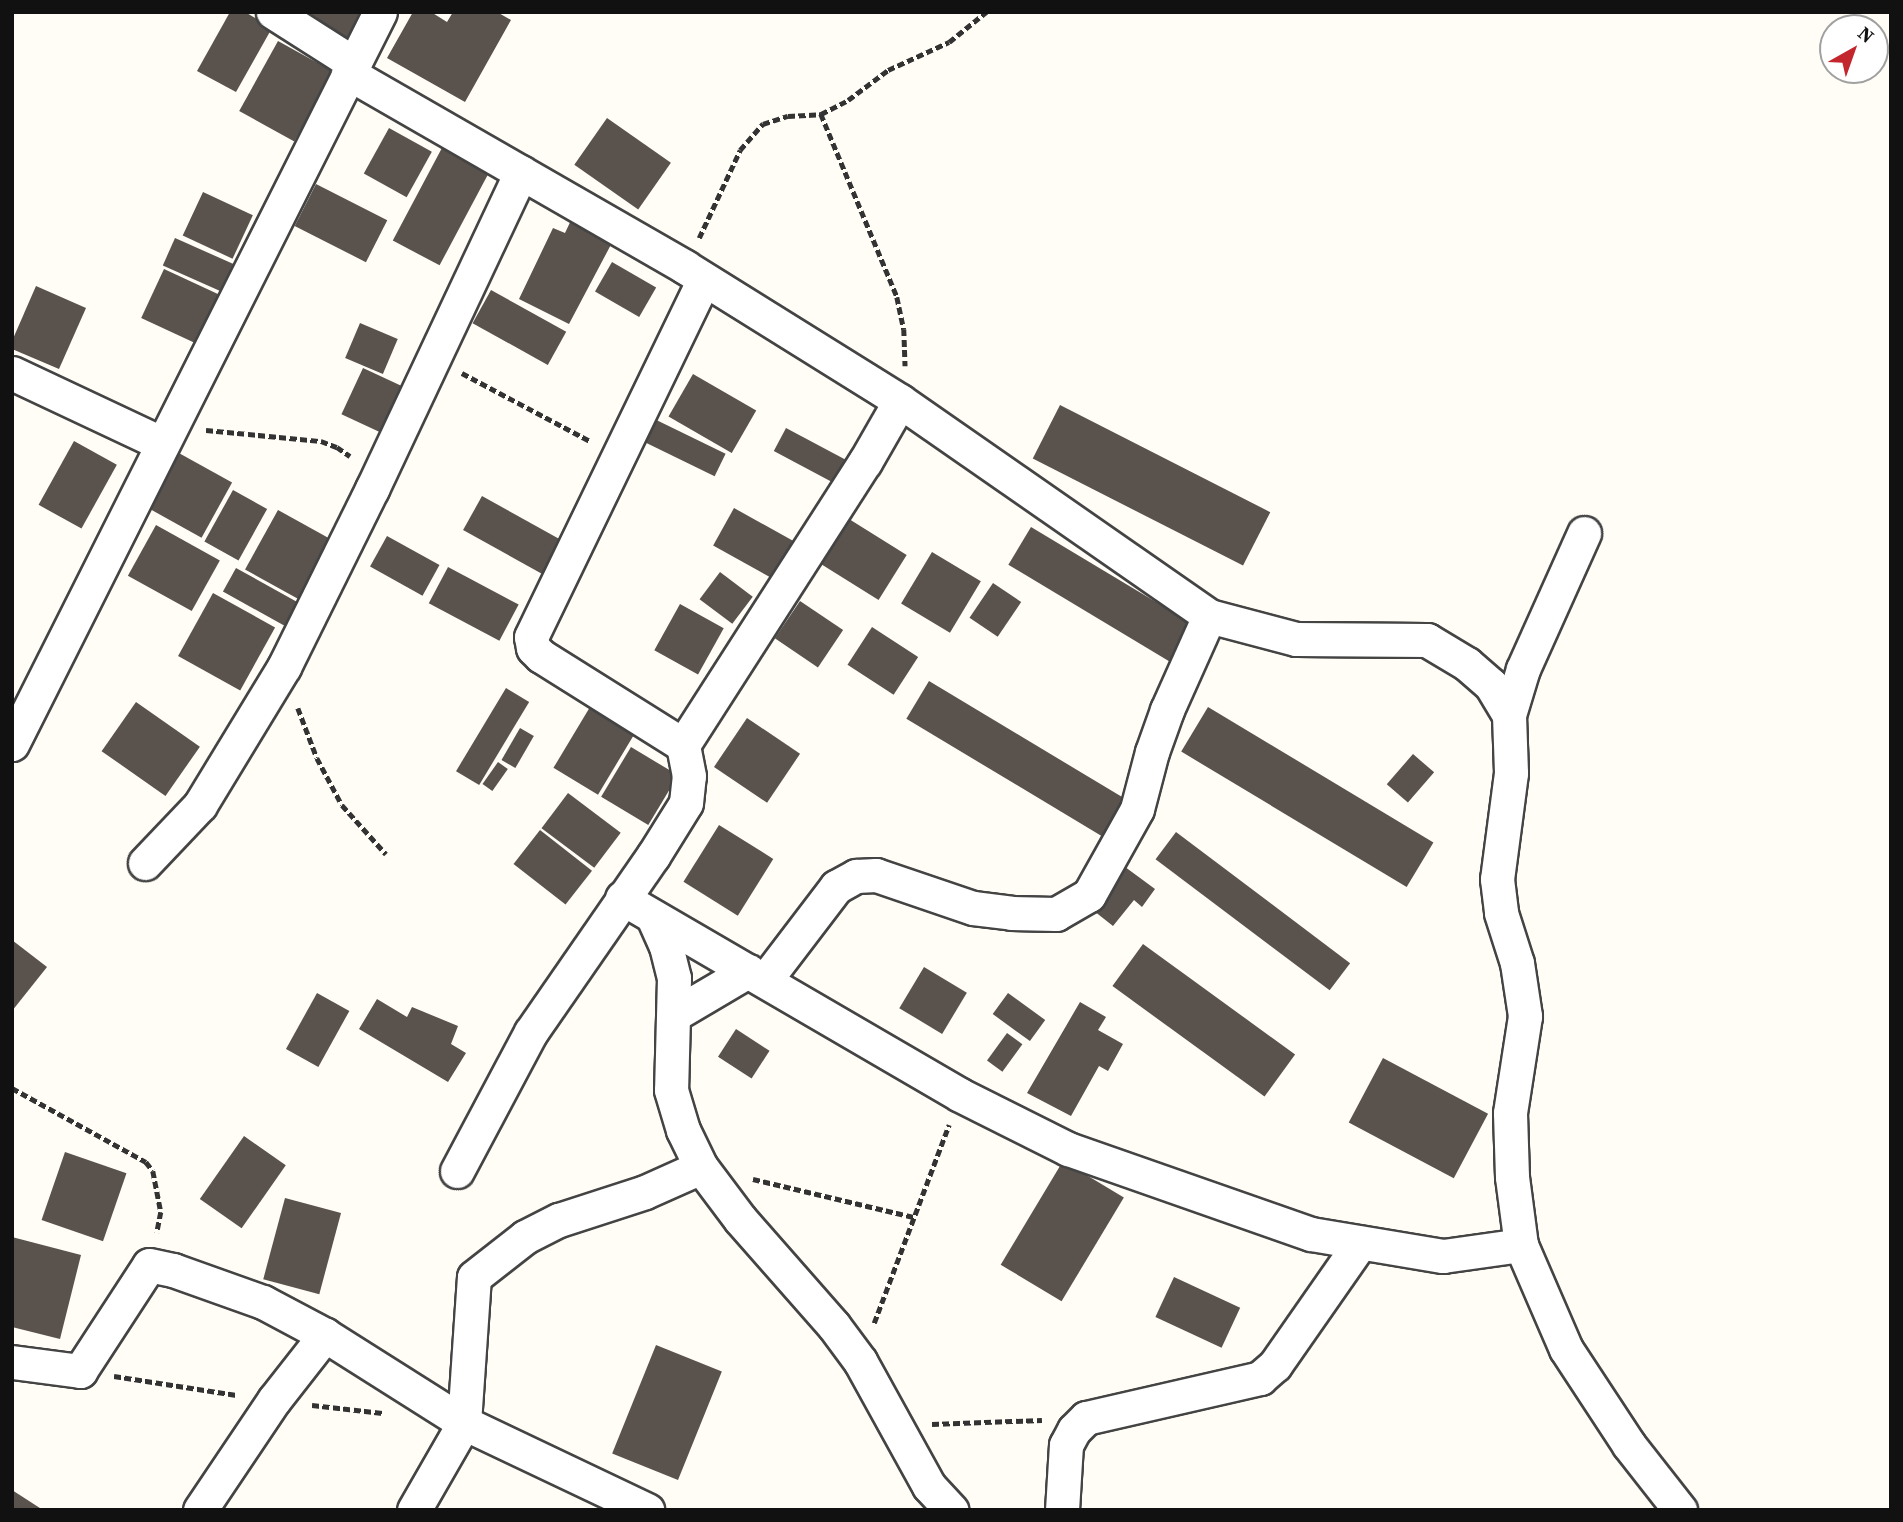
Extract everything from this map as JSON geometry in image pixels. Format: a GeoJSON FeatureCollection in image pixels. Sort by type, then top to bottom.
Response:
{"type":"FeatureCollection","features":[{"type":"Feature","properties":{"kind":"street"},"geometry":{"type":"LineString","coordinates":[[273,12],[351,68],[900,401],[1209,616],[1296,639],[1427,640],[1467,664],[1491,685],[1509,715]]}},
{"type":"Feature","properties":{"kind":"street"},"geometry":{"type":"LineString","coordinates":[[12,744],[380,12]]}},
{"type":"Feature","properties":{"kind":"street"},"geometry":{"type":"LineString","coordinates":[[145,863],[201,805],[284,667],[372,489],[521,172]]}},
{"type":"Feature","properties":{"kind":"street"},"geometry":{"type":"LineString","coordinates":[[683,745],[572,676],[533,648],[531,637],[618,456],[694,274]]}},
{"type":"Feature","properties":{"kind":"street"},"geometry":{"type":"LineString","coordinates":[[12,373],[161,443]]}},
{"type":"Feature","properties":{"kind":"street"},"geometry":{"type":"LineString","coordinates":[[457,1171],[531,1032],[686,803],[689,776],[683,745],[865,462],[900,401]]}},
{"type":"Feature","properties":{"kind":"street"},"geometry":{"type":"LineString","coordinates":[[1584,533],[1523,669],[1509,715],[1511,774],[1497,879],[1501,913],[1517,963],[1525,1016],[1510,1113],[1513,1177],[1521,1245],[1566,1349],[1643,1463],[1680,1510]]}},
{"type":"Feature","properties":{"kind":"street"},"geometry":{"type":"LineString","coordinates":[[675,1014],[757,975],[836,887],[856,876],[876,875],[973,908],[1011,913],[1056,914],[1089,895],[1138,809],[1152,752],[1167,710],[1209,616]]}},
{"type":"Feature","properties":{"kind":"street"},"geometry":{"type":"LineString","coordinates":[[622,898],[960,1095],[1068,1149],[1311,1234],[1443,1256],[1521,1245]]}},
{"type":"Feature","properties":{"kind":"street"},"geometry":{"type":"LineString","coordinates":[[653,917],[671,963],[675,1014],[670,1055],[671,1090],[683,1130],[701,1167],[740,1219],[834,1326],[860,1361],[929,1486],[951,1510]]}},
{"type":"Feature","properties":{"kind":"street"},"geometry":{"type":"LineString","coordinates":[[414,1510],[464,1423],[474,1277],[525,1237],[559,1220],[645,1192],[701,1167]]}},
{"type":"Feature","properties":{"kind":"street"},"geometry":{"type":"LineString","coordinates":[[1062,1510],[1066,1446],[1074,1430],[1086,1418],[1260,1377],[1275,1365],[1360,1243]]}},
{"type":"Feature","properties":{"kind":"street"},"geometry":{"type":"LineString","coordinates":[[12,1362],[80,1371],[149,1265],[230,1288],[325,1335],[464,1423],[648,1510]]}},
{"type":"Feature","properties":{"kind":"street"},"geometry":{"type":"LineString","coordinates":[[200,1510],[274,1400],[325,1335]]}},
{"type":"Feature","properties":{"kind":"street"},"geometry":{"type":"LineString","coordinates":[[1643,1463],[1645,1510]]}},
{"type":"Feature","properties":{"kind":"path"},"geometry":{"type":"LineString","coordinates":[[694,274],[740,150],[763,124],[788,116],[821,114],[848,100],[888,70],[949,42],[986,12]]}},
{"type":"Feature","properties":{"kind":"path"},"geometry":{"type":"LineString","coordinates":[[821,114],[897,297],[906,352],[900,401]]}},
{"type":"Feature","properties":{"kind":"path"},"geometry":{"type":"LineString","coordinates":[[434,358],[618,456]]}},
{"type":"Feature","properties":{"kind":"path"},"geometry":{"type":"LineString","coordinates":[[161,443],[212,430],[321,441],[337,447],[351,457],[372,489]]}},
{"type":"Feature","properties":{"kind":"path"},"geometry":{"type":"LineString","coordinates":[[284,667],[329,782],[354,821],[386,854]]}},
{"type":"Feature","properties":{"kind":"path"},"geometry":{"type":"LineString","coordinates":[[12,1088],[141,1159],[153,1171],[161,1212],[149,1265]]}},
{"type":"Feature","properties":{"kind":"path"},"geometry":{"type":"LineString","coordinates":[[860,1361],[960,1095]]}},
{"type":"Feature","properties":{"kind":"path"},"geometry":{"type":"LineString","coordinates":[[701,1167],[914,1217]]}},
{"type":"Feature","properties":{"kind":"path"},"geometry":{"type":"LineString","coordinates":[[896,1425],[1086,1418]]}},
{"type":"Feature","properties":{"kind":"building"},"geometry":{"type":"Polygon","coordinates":[[[230,12],[245,12],[272,28],[236,92],[197,71],[230,12]]]}},
{"type":"Feature","properties":{"kind":"building"},"geometry":{"type":"Polygon","coordinates":[[[309,12],[364,12],[348,40],[306,17],[309,12]]]}},
{"type":"Feature","properties":{"kind":"building"},"geometry":{"type":"Polygon","coordinates":[[[413,12],[431,12],[447,22],[453,12],[497,12],[511,20],[465,102],[387,58],[413,12]]]}},
{"type":"Feature","properties":{"kind":"building"},"geometry":{"type":"Polygon","coordinates":[[[278,41],[333,72],[294,142],[239,111],[278,41]]]}},
{"type":"Feature","properties":{"kind":"building"},"geometry":{"type":"Polygon","coordinates":[[[607,118],[671,163],[638,209],[574,165],[607,118]]]}},
{"type":"Feature","properties":{"kind":"building"},"geometry":{"type":"Polygon","coordinates":[[[389,128],[432,152],[407,197],[364,173],[389,128]]]}},
{"type":"Feature","properties":{"kind":"building"},"geometry":{"type":"Polygon","coordinates":[[[443,146],[490,171],[440,265],[393,240],[443,146]]]}},
{"type":"Feature","properties":{"kind":"building"},"geometry":{"type":"Polygon","coordinates":[[[316,184],[387,220],[366,262],[295,226],[316,184]]]}},
{"type":"Feature","properties":{"kind":"building"},"geometry":{"type":"Polygon","coordinates":[[[203,192],[253,215],[233,259],[183,236],[203,192]]]}},
{"type":"Feature","properties":{"kind":"building"},"geometry":{"type":"Polygon","coordinates":[[[573,216],[615,237],[569,324],[519,299],[553,228],[565,233],[573,216]]]}},
{"type":"Feature","properties":{"kind":"building"},"geometry":{"type":"Polygon","coordinates":[[[175,238],[241,267],[229,295],[163,265],[175,238]]]}},
{"type":"Feature","properties":{"kind":"building"},"geometry":{"type":"Polygon","coordinates":[[[612,262],[656,288],[639,317],[595,291],[612,262]]]}},
{"type":"Feature","properties":{"kind":"building"},"geometry":{"type":"Polygon","coordinates":[[[164,269],[221,296],[198,345],[141,318],[164,269]]]}},
{"type":"Feature","properties":{"kind":"building"},"geometry":{"type":"Polygon","coordinates":[[[36,286],[86,308],[59,369],[12,349],[12,341],[36,286]]]}},
{"type":"Feature","properties":{"kind":"building"},"geometry":{"type":"Polygon","coordinates":[[[491,290],[566,332],[548,365],[473,323],[491,290]]]}},
{"type":"Feature","properties":{"kind":"building"},"geometry":{"type":"Polygon","coordinates":[[[360,323],[398,339],[383,374],[345,358],[360,323]]]}},
{"type":"Feature","properties":{"kind":"building"},"geometry":{"type":"Polygon","coordinates":[[[363,368],[409,390],[388,436],[341,414],[363,368]]]}},
{"type":"Feature","properties":{"kind":"building"},"geometry":{"type":"Polygon","coordinates":[[[693,374],[756,410],[732,453],[668,416],[693,374]]]}},
{"type":"Feature","properties":{"kind":"building"},"geometry":{"type":"Polygon","coordinates":[[[1060,405],[1270,512],[1243,566],[1033,458],[1060,405]]]}},
{"type":"Feature","properties":{"kind":"building"},"geometry":{"type":"Polygon","coordinates":[[[642,413],[726,454],[715,476],[631,435],[642,413]]]}},
{"type":"Feature","properties":{"kind":"building"},"geometry":{"type":"Polygon","coordinates":[[[786,428],[852,463],[840,486],[774,451],[786,428]]]}},
{"type":"Feature","properties":{"kind":"building"},"geometry":{"type":"Polygon","coordinates":[[[74,441],[117,465],[81,529],[39,505],[74,441]]]}},
{"type":"Feature","properties":{"kind":"building"},"geometry":{"type":"Polygon","coordinates":[[[177,452],[232,483],[202,538],[146,507],[177,452]]]}},
{"type":"Feature","properties":{"kind":"building"},"geometry":{"type":"Polygon","coordinates":[[[233,490],[267,509],[239,561],[204,542],[233,490]]]}},
{"type":"Feature","properties":{"kind":"building"},"geometry":{"type":"Polygon","coordinates":[[[482,496],[561,540],[542,574],[463,530],[482,496]]]}},
{"type":"Feature","properties":{"kind":"building"},"geometry":{"type":"Polygon","coordinates":[[[734,508],[796,542],[775,580],[713,546],[734,508]]]}},
{"type":"Feature","properties":{"kind":"building"},"geometry":{"type":"Polygon","coordinates":[[[278,510],[333,541],[300,600],[245,569],[278,510]]]}},
{"type":"Feature","properties":{"kind":"building"},"geometry":{"type":"Polygon","coordinates":[[[849,519],[907,555],[879,600],[821,564],[849,519]]]}},
{"type":"Feature","properties":{"kind":"building"},"geometry":{"type":"Polygon","coordinates":[[[156,525],[220,560],[192,611],[128,576],[156,525]]]}},
{"type":"Feature","properties":{"kind":"building"},"geometry":{"type":"Polygon","coordinates":[[[1031,527],[1194,625],[1171,663],[1008,565],[1031,527]]]}},
{"type":"Feature","properties":{"kind":"building"},"geometry":{"type":"Polygon","coordinates":[[[387,536],[439,565],[423,596],[370,567],[387,536]]]}},
{"type":"Feature","properties":{"kind":"building"},"geometry":{"type":"Polygon","coordinates":[[[932,552],[981,581],[950,633],[901,603],[932,552]]]}},
{"type":"Feature","properties":{"kind":"building"},"geometry":{"type":"Polygon","coordinates":[[[448,567],[519,605],[499,641],[429,603],[448,567]]]}},
{"type":"Feature","properties":{"kind":"building"},"geometry":{"type":"Polygon","coordinates":[[[236,568],[300,603],[287,627],[223,592],[236,568]]]}},
{"type":"Feature","properties":{"kind":"building"},"geometry":{"type":"Polygon","coordinates":[[[720,572],[753,597],[732,624],[700,599],[720,572]]]}},
{"type":"Feature","properties":{"kind":"building"},"geometry":{"type":"Polygon","coordinates":[[[993,583],[1021,602],[998,637],[970,618],[993,583]]]}},
{"type":"Feature","properties":{"kind":"building"},"geometry":{"type":"Polygon","coordinates":[[[213,593],[275,627],[240,690],[178,656],[213,593]]]}},
{"type":"Feature","properties":{"kind":"building"},"geometry":{"type":"Polygon","coordinates":[[[800,601],[843,630],[818,667],[775,638],[800,601]]]}},
{"type":"Feature","properties":{"kind":"building"},"geometry":{"type":"Polygon","coordinates":[[[680,604],[724,628],[698,675],[654,650],[680,604]]]}},
{"type":"Feature","properties":{"kind":"building"},"geometry":{"type":"Polygon","coordinates":[[[872,627],[918,657],[894,695],[847,665],[872,627]]]}},
{"type":"Feature","properties":{"kind":"building"},"geometry":{"type":"Polygon","coordinates":[[[929,681],[1131,803],[1109,840],[906,719],[929,681]]]}},
{"type":"Feature","properties":{"kind":"building"},"geometry":{"type":"Polygon","coordinates":[[[506,688],[529,702],[479,785],[456,771],[506,688]]]}},
{"type":"Feature","properties":{"kind":"building"},"geometry":{"type":"Polygon","coordinates":[[[136,702],[200,747],[165,796],[102,751],[136,702]]]}},
{"type":"Feature","properties":{"kind":"building"},"geometry":{"type":"Polygon","coordinates":[[[590,707],[635,734],[598,795],[553,768],[590,707]]]}},
{"type":"Feature","properties":{"kind":"building"},"geometry":{"type":"Polygon","coordinates":[[[1208,707],[1433,842],[1407,887],[1181,752],[1208,707]]]}},
{"type":"Feature","properties":{"kind":"building"},"geometry":{"type":"Polygon","coordinates":[[[747,718],[800,754],[767,803],[714,767],[747,718]]]}},
{"type":"Feature","properties":{"kind":"building"},"geometry":{"type":"Polygon","coordinates":[[[520,728],[534,736],[515,768],[502,760],[520,728]]]}},
{"type":"Feature","properties":{"kind":"building"},"geometry":{"type":"Polygon","coordinates":[[[631,747],[678,775],[648,825],[601,797],[631,747]]]}},
{"type":"Feature","properties":{"kind":"building"},"geometry":{"type":"Polygon","coordinates":[[[1413,754],[1434,772],[1408,803],[1387,784],[1413,754]]]}},
{"type":"Feature","properties":{"kind":"building"},"geometry":{"type":"Polygon","coordinates":[[[498,762],[508,769],[492,791],[483,784],[498,762]]]}},
{"type":"Feature","properties":{"kind":"building"},"geometry":{"type":"Polygon","coordinates":[[[568,793],[621,833],[594,868],[542,828],[568,793]]]}},
{"type":"Feature","properties":{"kind":"building"},"geometry":{"type":"Polygon","coordinates":[[[719,825],[773,859],[738,916],[683,882],[719,825]]]}},
{"type":"Feature","properties":{"kind":"building"},"geometry":{"type":"Polygon","coordinates":[[[540,830],[592,871],[566,905],[514,864],[540,830]]]}},
{"type":"Feature","properties":{"kind":"building"},"geometry":{"type":"Polygon","coordinates":[[[1176,832],[1350,963],[1330,990],[1156,859],[1176,832]]]}},
{"type":"Feature","properties":{"kind":"building"},"geometry":{"type":"Polygon","coordinates":[[[1117,861],[1155,889],[1142,907],[1134,900],[1113,926],[1094,911],[1114,886],[1104,879],[1117,861]]]}},
{"type":"Feature","properties":{"kind":"building"},"geometry":{"type":"Polygon","coordinates":[[[12,940],[47,967],[12,1011],[12,940]]]}},
{"type":"Feature","properties":{"kind":"building"},"geometry":{"type":"Polygon","coordinates":[[[1143,944],[1295,1055],[1265,1097],[1112,986],[1143,944]]]}},
{"type":"Feature","properties":{"kind":"building"},"geometry":{"type":"Polygon","coordinates":[[[924,967],[967,993],[942,1034],[899,1008],[924,967]]]}},
{"type":"Feature","properties":{"kind":"building"},"geometry":{"type":"Polygon","coordinates":[[[317,993],[349,1011],[318,1067],[286,1049],[317,993]]]}},
{"type":"Feature","properties":{"kind":"building"},"geometry":{"type":"Polygon","coordinates":[[[1008,993],[1045,1020],[1030,1041],[993,1014],[1008,993]]]}},
{"type":"Feature","properties":{"kind":"building"},"geometry":{"type":"Polygon","coordinates":[[[377,999],[407,1017],[412,1007],[458,1026],[451,1044],[466,1053],[448,1082],[359,1029],[377,999]]]}},
{"type":"Feature","properties":{"kind":"building"},"geometry":{"type":"Polygon","coordinates":[[[1080,1002],[1106,1017],[1098,1030],[1123,1044],[1108,1071],[1099,1066],[1071,1116],[1027,1093],[1080,1002]]]}},
{"type":"Feature","properties":{"kind":"building"},"geometry":{"type":"Polygon","coordinates":[[[736,1029],[770,1051],[752,1078],[718,1057],[736,1029]]]}},
{"type":"Feature","properties":{"kind":"building"},"geometry":{"type":"Polygon","coordinates":[[[1007,1033],[1022,1044],[1002,1072],[987,1061],[1007,1033]]]}},
{"type":"Feature","properties":{"kind":"building"},"geometry":{"type":"Polygon","coordinates":[[[1383,1058],[1488,1114],[1454,1178],[1349,1122],[1383,1058]]]}},
{"type":"Feature","properties":{"kind":"building"},"geometry":{"type":"Polygon","coordinates":[[[244,1136],[286,1165],[242,1228],[200,1199],[244,1136]]]}},
{"type":"Feature","properties":{"kind":"building"},"geometry":{"type":"Polygon","coordinates":[[[65,1152],[126,1173],[103,1241],[42,1220],[65,1152]]]}},
{"type":"Feature","properties":{"kind":"building"},"geometry":{"type":"Polygon","coordinates":[[[1063,1161],[1124,1198],[1062,1301],[1001,1265],[1063,1161]]]}},
{"type":"Feature","properties":{"kind":"building"},"geometry":{"type":"Polygon","coordinates":[[[285,1198],[341,1213],[319,1294],[263,1279],[285,1198]]]}},
{"type":"Feature","properties":{"kind":"building"},"geometry":{"type":"Polygon","coordinates":[[[12,1237],[81,1255],[60,1339],[12,1327],[12,1237]]]}},
{"type":"Feature","properties":{"kind":"building"},"geometry":{"type":"Polygon","coordinates":[[[1174,1277],[1240,1308],[1222,1348],[1155,1317],[1174,1277]]]}},
{"type":"Feature","properties":{"kind":"building"},"geometry":{"type":"Polygon","coordinates":[[[656,1345],[722,1372],[678,1480],[612,1453],[656,1345]]]}},
{"type":"Feature","properties":{"kind":"building"},"geometry":{"type":"Polygon","coordinates":[[[12,1490],[43,1510],[12,1510],[12,1490]]]}}]}
